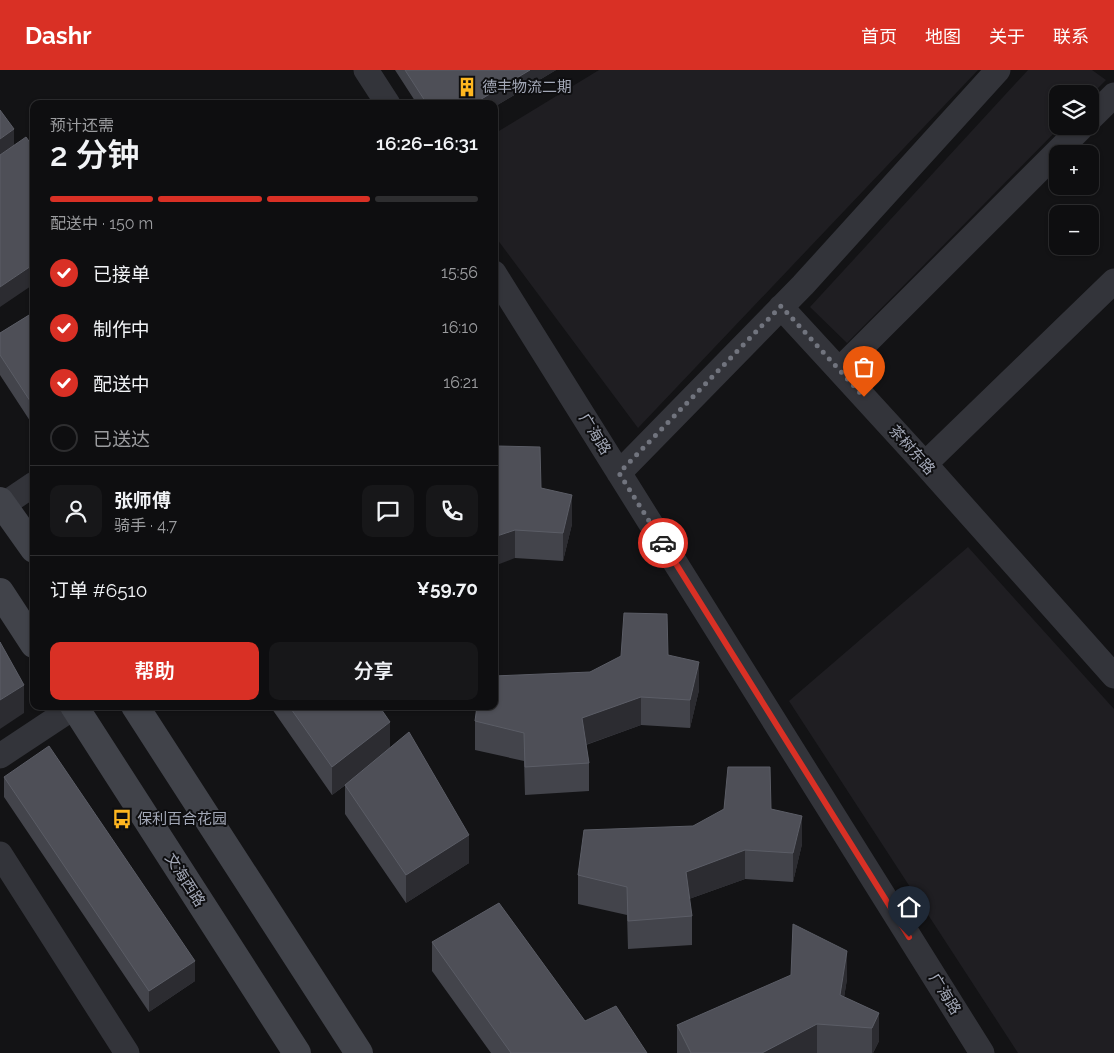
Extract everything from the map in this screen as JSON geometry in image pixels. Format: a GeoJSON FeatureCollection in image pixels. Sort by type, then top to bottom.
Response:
{"type":"FeatureCollection","features":[{"type":"Feature","properties":{"kind":"main road"},"geometry":{"type":"LineString","coordinates":[[1,503],[30,543]]}},
{"type":"Feature","properties":{"kind":"main road"},"geometry":{"type":"LineString","coordinates":[[0,592],[30,638]]}},
{"type":"Feature","properties":{"kind":"main road","name":"文海西路"},"geometry":{"type":"LineString","coordinates":[[76,710],[297,1053]]}},
{"type":"Feature","properties":{"kind":"main road"},"geometry":{"type":"LineString","coordinates":[[139,710],[359,1053]]}},
{"type":"Feature","properties":{"kind":"street"},"geometry":{"type":"LineString","coordinates":[[366,70],[385,100]]}},
{"type":"Feature","properties":{"kind":"street"},"geometry":{"type":"LineString","coordinates":[[619,473],[810,277],[998,70]]}},
{"type":"Feature","properties":{"kind":"street"},"geometry":{"type":"LineString","coordinates":[[1099,110],[1114,95]]}},
{"type":"Feature","properties":{"kind":"street"},"geometry":{"type":"LineString","coordinates":[[839,370],[1073,135]]}},
{"type":"Feature","properties":{"kind":"street","name":"广海路"},"geometry":{"type":"LineString","coordinates":[[498,280],[982,1053]]}},
{"type":"Feature","properties":{"kind":"street"},"geometry":{"type":"LineString","coordinates":[[925,464],[1114,281]]}},
{"type":"Feature","properties":{"kind":"street","name":"茶树东路"},"geometry":{"type":"LineString","coordinates":[[781,306],[1114,676]]}},
{"type":"Feature","properties":{"kind":"street"},"geometry":{"type":"LineString","coordinates":[[1,503],[30,486]]}},
{"type":"Feature","properties":{"kind":"street"},"geometry":{"type":"LineString","coordinates":[[0,756],[69,710]]}},
{"type":"Feature","properties":{"kind":"street"},"geometry":{"type":"LineString","coordinates":[[0,854],[127,1053]]}},
{"type":"Feature","properties":{"kind":"shaded area"},"geometry":{"type":"Polygon","coordinates":[[[599,70],[978,70],[638,428],[498,240],[498,132],[599,70]]]}},
{"type":"Feature","properties":{"kind":"shaded area"},"geometry":{"type":"Polygon","coordinates":[[[1028,70],[1092,70],[1106,80],[1099,87],[1099,85],[1049,85],[1049,135],[1052,135],[847,343],[810,307],[1028,70]]]}},
{"type":"Feature","properties":{"kind":"shaded area"},"geometry":{"type":"Polygon","coordinates":[[[968,547],[1114,709],[1114,1053],[1018,1053],[789,701],[968,547]]]}},
{"type":"Feature","properties":{"kind":"building","name":"德丰物流二期"},"geometry":{"type":"Polygon","coordinates":[[[405,70],[530,70],[480,100],[424,100],[405,70]]]}},
{"type":"Feature","properties":{"kind":"building"},"geometry":{"type":"Polygon","coordinates":[[[0,110],[14,129],[0,139],[0,110]]]}},
{"type":"Feature","properties":{"kind":"building"},"geometry":{"type":"Polygon","coordinates":[[[26,137],[30,142],[30,267],[0,287],[0,155],[26,137]]]}},
{"type":"Feature","properties":{"kind":"building"},"geometry":{"type":"Polygon","coordinates":[[[30,314],[30,401],[0,355],[0,333],[30,314]]]}},
{"type":"Feature","properties":{"kind":"building"},"geometry":{"type":"Polygon","coordinates":[[[498,446],[540,447],[541,488],[572,495],[563,533],[515,530],[498,536],[498,446]]]}},
{"type":"Feature","properties":{"kind":"building"},"geometry":{"type":"Polygon","coordinates":[[[624,613],[667,614],[668,655],[699,662],[690,700],[641,697],[582,718],[589,763],[525,767],[524,733],[475,721],[476,710],[498,710],[498,676],[590,672],[621,656],[624,613]]]}},
{"type":"Feature","properties":{"kind":"building"},"geometry":{"type":"Polygon","coordinates":[[[0,642],[24,685],[0,700],[0,642]]]}},
{"type":"Feature","properties":{"kind":"building"},"geometry":{"type":"Polygon","coordinates":[[[292,710],[382,710],[390,722],[332,767],[292,710]]]}},
{"type":"Feature","properties":{"kind":"building"},"geometry":{"type":"Polygon","coordinates":[[[409,732],[469,835],[406,875],[345,785],[409,732]]]}},
{"type":"Feature","properties":{"kind":"building"},"geometry":{"type":"Polygon","coordinates":[[[49,746],[195,961],[149,991],[4,777],[49,746]]]}},
{"type":"Feature","properties":{"kind":"building"},"geometry":{"type":"Polygon","coordinates":[[[728,767],[770,767],[771,809],[802,816],[793,853],[745,850],[686,872],[692,916],[628,921],[627,887],[578,875],[584,830],[693,826],[724,809],[728,767]]]}},
{"type":"Feature","properties":{"kind":"building"},"geometry":{"type":"Polygon","coordinates":[[[499,903],[585,1021],[616,1006],[647,1053],[511,1053],[432,942],[499,903]]]}},
{"type":"Feature","properties":{"kind":"building"},"geometry":{"type":"Polygon","coordinates":[[[793,924],[847,951],[840,995],[879,1013],[872,1028],[817,1024],[762,1053],[691,1053],[677,1025],[791,975],[793,924]]]}},
{"type":"Feature","properties":{"kind":"way so far"},"geometry":{"type":"LineString","coordinates":[[663,543],[619,473],[781,306],[864,397]]}},
{"type":"Feature","properties":{"kind":"place","name":"德丰物流二期"},"geometry":{"type":"Point","coordinates":[467,87]}},
{"type":"Feature","properties":{"kind":"place","name":"保利百合花园"},"geometry":{"type":"Point","coordinates":[122,819]}},
{"type":"Feature","properties":{"kind":"route"},"geometry":{"type":"LineString","coordinates":[[663,543],[909,937]]}}]}
